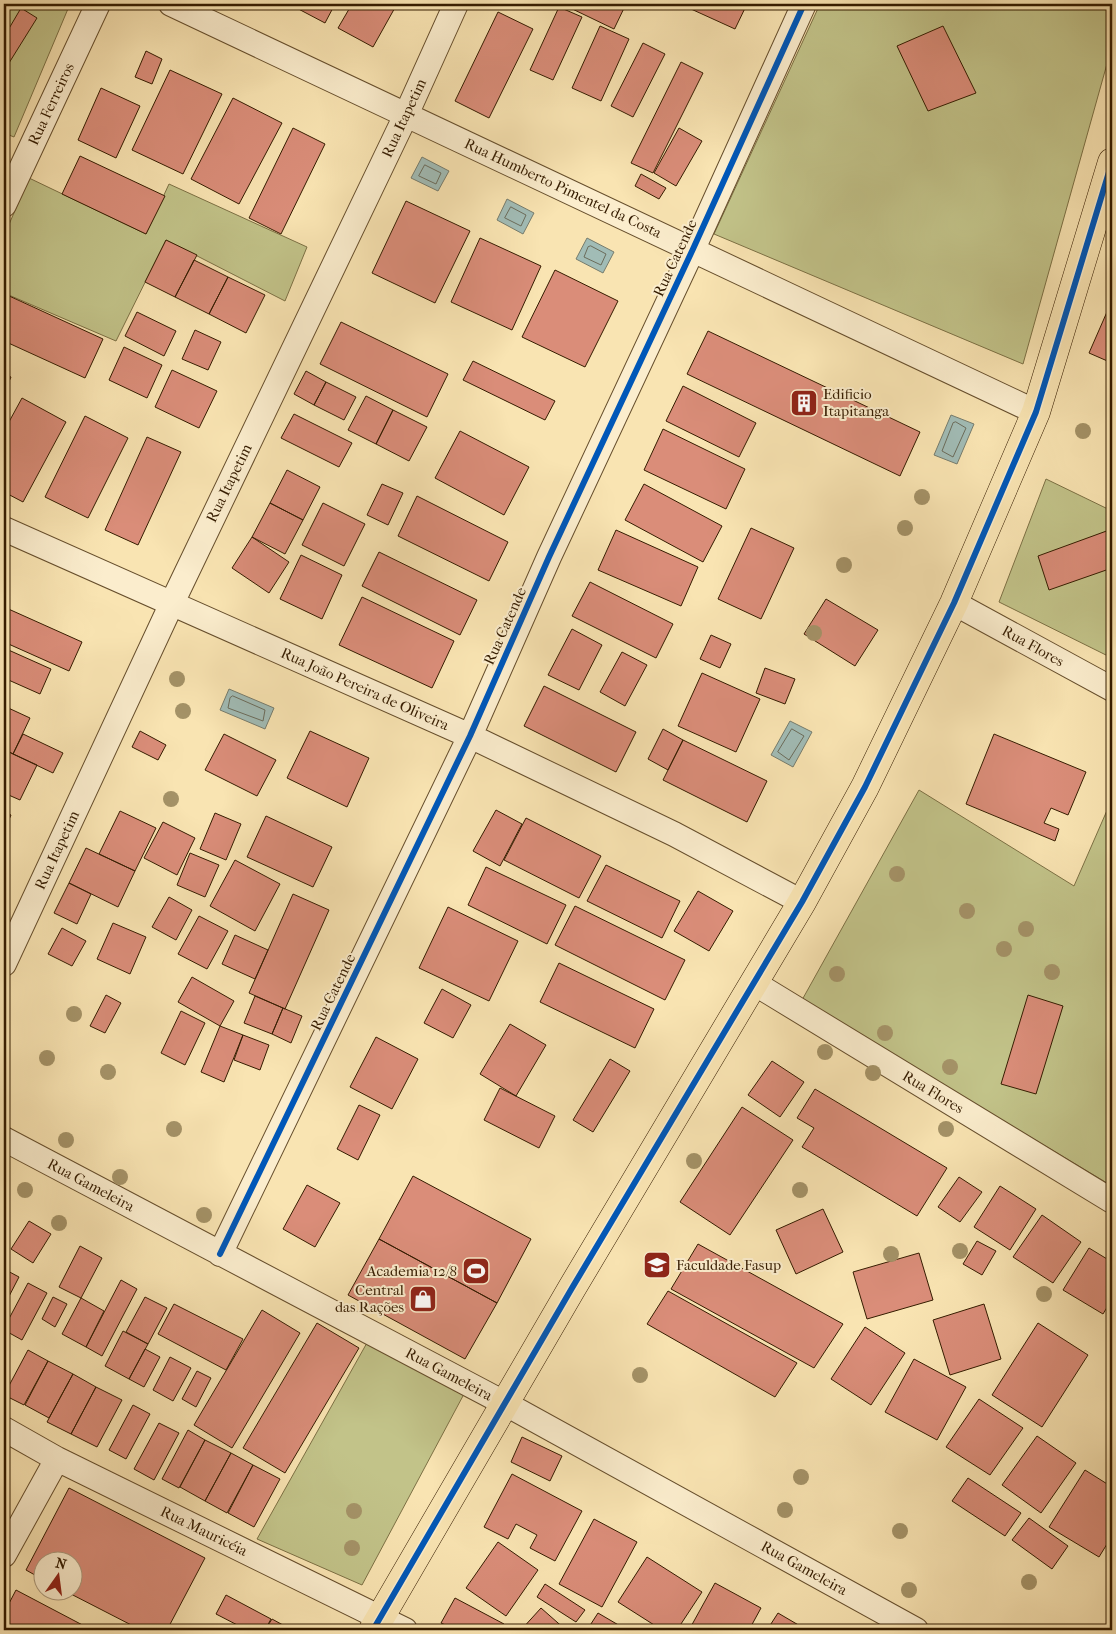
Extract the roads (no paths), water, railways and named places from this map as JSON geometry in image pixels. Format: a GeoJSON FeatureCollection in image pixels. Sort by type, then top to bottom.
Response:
{"type":"FeatureCollection","features":[{"type":"Feature","properties":{"kind":"main road"},"geometry":{"type":"LineString","coordinates":[[377,1624],[572,1288],[802,902],[865,787],[954,603],[1036,412],[1112,162]]}},
{"type":"Feature","properties":{"kind":"street","name":"Rua Ferreiros"},"geometry":{"type":"LineString","coordinates":[[4,205],[98,4]]}},
{"type":"Feature","properties":{"kind":"street","name":"Rua Humberto Pimentel da Costa"},"geometry":{"type":"LineString","coordinates":[[171,4],[1036,412]]}},
{"type":"Feature","properties":{"kind":"street","name":"Rua Itapetim"},"geometry":{"type":"LineString","coordinates":[[4,964],[172,603],[406,115],[456,4]]}},
{"type":"Feature","properties":{"kind":"street","name":"Rua Catende"},"geometry":{"type":"LineString","coordinates":[[220,1254],[470,736],[549,557],[693,249],[804,4]]}},
{"type":"Feature","properties":{"kind":"street","name":"Rua João Pereira de Oliveira"},"geometry":{"type":"LineString","coordinates":[[4,529],[470,736],[674,834],[802,902]]}},
{"type":"Feature","properties":{"kind":"street","name":"Rua Flores"},"geometry":{"type":"LineString","coordinates":[[954,603],[1112,689]]}},
{"type":"Feature","properties":{"kind":"street","name":"Rua Flores"},"geometry":{"type":"LineString","coordinates":[[754,983],[1112,1202]]}},
{"type":"Feature","properties":{"kind":"street","name":"Rua Gameleira"},"geometry":{"type":"LineString","coordinates":[[4,1139],[506,1404],[916,1630]]}},
{"type":"Feature","properties":{"kind":"street","name":"Rua Mauricéia"},"geometry":{"type":"LineString","coordinates":[[4,1429],[57,1459],[377,1624],[405,1630]]}},
{"type":"Feature","properties":{"kind":"street"},"geometry":{"type":"LineString","coordinates":[[4,1555],[57,1459]]}},
{"type":"Feature","properties":{"kind":"water"},"geometry":{"type":"Polygon","coordinates":[[[422,157],[449,171],[438,191],[411,178],[422,157]]]}},
{"type":"Feature","properties":{"kind":"water"},"geometry":{"type":"Polygon","coordinates":[[[507,199],[534,213],[523,234],[497,220],[507,199]]]}},
{"type":"Feature","properties":{"kind":"water"},"geometry":{"type":"Polygon","coordinates":[[[587,238],[614,252],[603,273],[576,259],[587,238]]]}},
{"type":"Feature","properties":{"kind":"water"},"geometry":{"type":"Polygon","coordinates":[[[951,415],[974,424],[957,464],[934,455],[951,415]]]}},
{"type":"Feature","properties":{"kind":"water"},"geometry":{"type":"Polygon","coordinates":[[[229,689],[274,708],[265,729],[220,710],[229,689]]]}},
{"type":"Feature","properties":{"kind":"water"},"geometry":{"type":"Polygon","coordinates":[[[790,721],[812,732],[793,767],[771,755],[790,721]]]}},
{"type":"Feature","properties":{"kind":"place","name":"Edificio Itapitanga"},"geometry":{"type":"Point","coordinates":[804,403]}},
{"type":"Feature","properties":{"kind":"place","name":"Faculdade Fasup"},"geometry":{"type":"Point","coordinates":[657,1265]}},
{"type":"Feature","properties":{"kind":"place","name":"Academia 12/8"},"geometry":{"type":"Point","coordinates":[476,1271]}},
{"type":"Feature","properties":{"kind":"place","name":"Central das Rações"},"geometry":{"type":"Point","coordinates":[423,1299]}}]}
